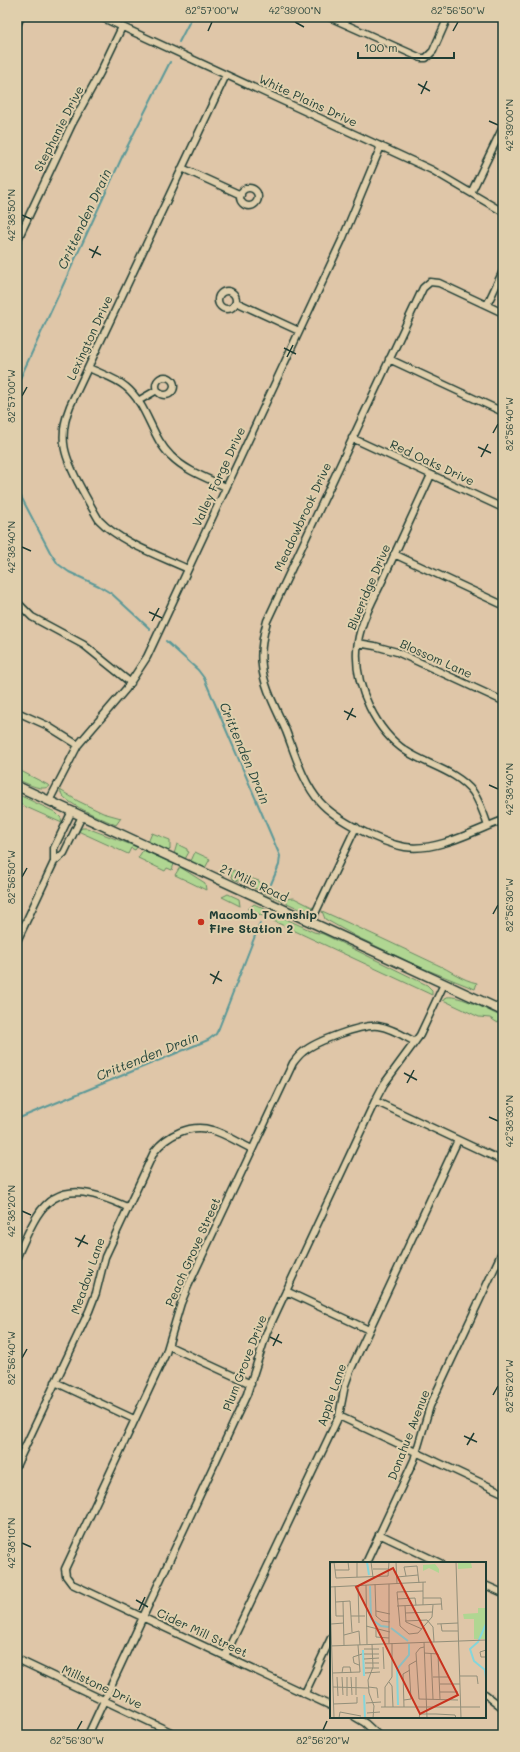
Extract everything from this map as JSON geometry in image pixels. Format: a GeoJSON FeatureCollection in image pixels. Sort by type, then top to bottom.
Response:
{"type":"FeatureCollection","features":[{"type":"Feature","properties":{"kind":"street"},"geometry":{"type":"LineString","coordinates":[[17,25],[21,17]]}},
{"type":"Feature","properties":{"kind":"street","name":"White Plains Drive"},"geometry":{"type":"LineString","coordinates":[[101,17],[442,175],[471,194],[503,212]]}},
{"type":"Feature","properties":{"kind":"street"},"geometry":{"type":"LineString","coordinates":[[329,17],[417,57],[426,58],[433,51],[448,17]]}},
{"type":"Feature","properties":{"kind":"street","name":"Stephanie Drive"},"geometry":{"type":"LineString","coordinates":[[17,241],[65,139],[100,73],[122,27]]}},
{"type":"Feature","properties":{"kind":"street","name":"Lexington Drive"},"geometry":{"type":"LineString","coordinates":[[188,569],[121,538],[106,528],[94,512],[72,471],[63,443],[64,425],[70,406],[226,75]]}},
{"type":"Feature","properties":{"kind":"street"},"geometry":{"type":"LineString","coordinates":[[471,194],[503,127]]}},
{"type":"Feature","properties":{"kind":"street","name":"Valley Forge Drive"},"geometry":{"type":"LineString","coordinates":[[49,801],[78,744],[131,683],[147,657],[342,240],[381,146]]}},
{"type":"Feature","properties":{"kind":"street"},"geometry":{"type":"LineString","coordinates":[[182,168],[241,195]]}},
{"type":"Feature","properties":{"kind":"street"},"geometry":{"type":"LineString","coordinates":[[487,305],[503,271]]}},
{"type":"Feature","properties":{"kind":"street","name":"Meadowbrook Drive"},"geometry":{"type":"LineString","coordinates":[[503,312],[439,283],[430,282],[423,288],[267,621],[263,638],[261,658],[266,684],[308,784],[325,807],[341,819],[394,844],[416,848],[438,845],[503,820]]}},
{"type":"Feature","properties":{"kind":"street"},"geometry":{"type":"LineString","coordinates":[[236,302],[300,331]]}},
{"type":"Feature","properties":{"kind":"street"},"geometry":{"type":"LineString","coordinates":[[389,358],[503,412]]}},
{"type":"Feature","properties":{"kind":"street"},"geometry":{"type":"LineString","coordinates":[[88,368],[119,382],[133,394],[159,441],[169,455],[184,466],[226,487]]}},
{"type":"Feature","properties":{"kind":"street"},"geometry":{"type":"LineString","coordinates":[[138,401],[157,390]]}},
{"type":"Feature","properties":{"kind":"street","name":"Red Oaks Drive"},"geometry":{"type":"LineString","coordinates":[[352,438],[503,508]]}},
{"type":"Feature","properties":{"kind":"street","name":"Blueridge Drive"},"geometry":{"type":"LineString","coordinates":[[431,475],[366,616],[358,643],[357,659],[359,677],[367,699],[380,724],[395,742],[404,749],[450,774],[466,785],[477,800],[488,826]]}},
{"type":"Feature","properties":{"kind":"street"},"geometry":{"type":"LineString","coordinates":[[394,554],[503,605]]}},
{"type":"Feature","properties":{"kind":"street"},"geometry":{"type":"LineString","coordinates":[[17,602],[32,617],[84,645],[131,683]]}},
{"type":"Feature","properties":{"kind":"street","name":"Blossom Lane"},"geometry":{"type":"LineString","coordinates":[[358,643],[397,652],[503,701]]}},
{"type":"Feature","properties":{"kind":"street"},"geometry":{"type":"LineString","coordinates":[[17,712],[46,725],[78,744]]}},
{"type":"Feature","properties":{"kind":"street","name":"21 Mile Road"},"geometry":{"type":"LineString","coordinates":[[17,786],[503,1011]]}},
{"type":"Feature","properties":{"kind":"street"},"geometry":{"type":"LineString","coordinates":[[54,862],[54,848],[72,811]]}},
{"type":"Feature","properties":{"kind":"street"},"geometry":{"type":"LineString","coordinates":[[17,940],[54,862],[64,853],[82,816]]}},
{"type":"Feature","properties":{"kind":"street"},"geometry":{"type":"LineString","coordinates":[[311,922],[356,827]]}},
{"type":"Feature","properties":{"kind":"street","name":"Plum Grove Drive"},"geometry":{"type":"LineString","coordinates":[[88,1735],[251,1384],[263,1342],[375,1101],[384,1084],[415,1042],[426,1023],[444,984]]}},
{"type":"Feature","properties":{"kind":"street","name":"Peach Grove Street"},"geometry":{"type":"LineString","coordinates":[[66,1576],[66,1565],[169,1346],[184,1295],[293,1063],[300,1054],[310,1047],[356,1028],[370,1026],[387,1028],[415,1042]]}},
{"type":"Feature","properties":{"kind":"street"},"geometry":{"type":"LineString","coordinates":[[375,1101],[503,1161]]}},
{"type":"Feature","properties":{"kind":"street","name":"Meadow Lane"},"geometry":{"type":"LineString","coordinates":[[17,1464],[91,1306],[96,1293],[102,1263],[154,1152],[165,1140],[172,1136],[189,1130],[205,1128],[213,1130],[252,1149]]}},
{"type":"Feature","properties":{"kind":"street","name":"Apple Lane"},"geometry":{"type":"LineString","coordinates":[[225,1656],[339,1416],[347,1378],[458,1140]]}},
{"type":"Feature","properties":{"kind":"street"},"geometry":{"type":"LineString","coordinates":[[17,1257],[38,1214],[50,1202],[63,1194],[71,1192],[88,1192],[106,1198],[127,1208]]}},
{"type":"Feature","properties":{"kind":"street","name":"Donahue Avenue"},"geometry":{"type":"LineString","coordinates":[[366,1562],[417,1452],[430,1406],[503,1250]]}},
{"type":"Feature","properties":{"kind":"street"},"geometry":{"type":"LineString","coordinates":[[286,1291],[369,1330]]}},
{"type":"Feature","properties":{"kind":"street"},"geometry":{"type":"LineString","coordinates":[[169,1346],[251,1384]]}},
{"type":"Feature","properties":{"kind":"street"},"geometry":{"type":"LineString","coordinates":[[56,1382],[134,1419]]}},
{"type":"Feature","properties":{"kind":"street"},"geometry":{"type":"LineString","coordinates":[[339,1416],[503,1492]]}},
{"type":"Feature","properties":{"kind":"street"},"geometry":{"type":"LineString","coordinates":[[379,1534],[438,1562]]}},
{"type":"Feature","properties":{"kind":"street","name":"Cider Mill Street"},"geometry":{"type":"LineString","coordinates":[[66,1576],[72,1584],[330,1706]]}},
{"type":"Feature","properties":{"kind":"street"},"geometry":{"type":"LineString","coordinates":[[486,1584],[503,1593]]}},
{"type":"Feature","properties":{"kind":"street"},"geometry":{"type":"LineString","coordinates":[[305,1693],[330,1640]]}},
{"type":"Feature","properties":{"kind":"street","name":"Millstone Drive"},"geometry":{"type":"LineString","coordinates":[[17,1660],[178,1735]]}},
{"type":"Feature","properties":{"kind":"street"},"geometry":{"type":"LineString","coordinates":[[486,1695],[503,1708]]}},
{"type":"Feature","properties":{"kind":"street"},"geometry":{"type":"LineString","coordinates":[[357,1718],[366,1723],[378,1735]]}},
{"type":"Feature","properties":{"kind":"green space"},"geometry":{"type":"Polygon","coordinates":[[[17,769],[50,786],[42,788],[29,785],[17,779],[17,769]]]}},
{"type":"Feature","properties":{"kind":"green space"},"geometry":{"type":"Polygon","coordinates":[[[60,790],[78,801],[103,813],[121,818],[116,825],[93,815],[67,800],[62,795],[60,790]]]}},
{"type":"Feature","properties":{"kind":"green space"},"geometry":{"type":"Polygon","coordinates":[[[17,794],[55,812],[61,818],[62,823],[17,803],[17,794]]]}},
{"type":"Feature","properties":{"kind":"green space"},"geometry":{"type":"Polygon","coordinates":[[[82,828],[87,828],[137,847],[135,850],[131,848],[128,854],[78,831],[82,828]]]}},
{"type":"Feature","properties":{"kind":"green space"},"geometry":{"type":"Polygon","coordinates":[[[152,833],[170,840],[170,849],[168,851],[149,842],[152,833]]]}},
{"type":"Feature","properties":{"kind":"green space"},"geometry":{"type":"Polygon","coordinates":[[[177,844],[187,849],[189,852],[185,859],[174,854],[177,844]]]}},
{"type":"Feature","properties":{"kind":"green space"},"geometry":{"type":"Polygon","coordinates":[[[143,850],[174,864],[172,870],[167,868],[165,871],[138,858],[143,850]]]}},
{"type":"Feature","properties":{"kind":"green space"},"geometry":{"type":"Polygon","coordinates":[[[195,852],[210,859],[205,868],[191,861],[195,852]]]}},
{"type":"Feature","properties":{"kind":"green space"},"geometry":{"type":"Polygon","coordinates":[[[180,867],[205,883],[206,890],[175,875],[180,867]]]}},
{"type":"Feature","properties":{"kind":"green space"},"geometry":{"type":"Polygon","coordinates":[[[233,870],[247,876],[246,880],[241,882],[233,879],[231,874],[233,870]]]}},
{"type":"Feature","properties":{"kind":"green space"},"geometry":{"type":"Polygon","coordinates":[[[250,878],[259,881],[265,891],[284,899],[294,898],[314,908],[307,910],[300,909],[250,886],[248,881],[250,878]]]}},
{"type":"Feature","properties":{"kind":"green space"},"geometry":{"type":"Polygon","coordinates":[[[228,894],[239,899],[240,906],[222,897],[228,894]]]}},
{"type":"Feature","properties":{"kind":"green space"},"geometry":{"type":"Polygon","coordinates":[[[254,904],[314,932],[323,934],[427,985],[432,990],[432,995],[248,909],[254,904]]]}},
{"type":"Feature","properties":{"kind":"green space"},"geometry":{"type":"Polygon","coordinates":[[[322,911],[441,966],[461,977],[477,983],[475,989],[420,967],[355,936],[325,919],[322,911]]]}},
{"type":"Feature","properties":{"kind":"green space"},"geometry":{"type":"Polygon","coordinates":[[[447,997],[459,998],[500,1016],[498,1023],[490,1018],[479,1017],[443,1000],[447,997]]]}},
{"type":"Feature","properties":{"kind":"waterway","name":"Crittenden Drain"},"geometry":{"type":"LineString","coordinates":[[179,42],[192,17]]}},
{"type":"Feature","properties":{"kind":"waterway","name":"Crittenden Drain"},"geometry":{"type":"LineString","coordinates":[[17,385],[123,155],[170,62]]}},
{"type":"Feature","properties":{"kind":"waterway","name":"Crittenden Drain"},"geometry":{"type":"LineString","coordinates":[[17,489],[50,552],[58,564],[69,572],[99,586],[112,594],[150,629]]}},
{"type":"Feature","properties":{"kind":"waterway","name":"Crittenden Drain"},"geometry":{"type":"LineString","coordinates":[[166,641],[198,670],[204,678],[280,856],[279,865],[271,884]]}},
{"type":"Feature","properties":{"kind":"waterway","name":"Crittenden Drain"},"geometry":{"type":"LineString","coordinates":[[17,1119],[208,1040],[216,1034],[260,923]]}},
{"type":"Feature","properties":{"kind":"place","name":"Macomb Township Fire Station 2"},"geometry":{"type":"Point","coordinates":[201,922]}}]}
